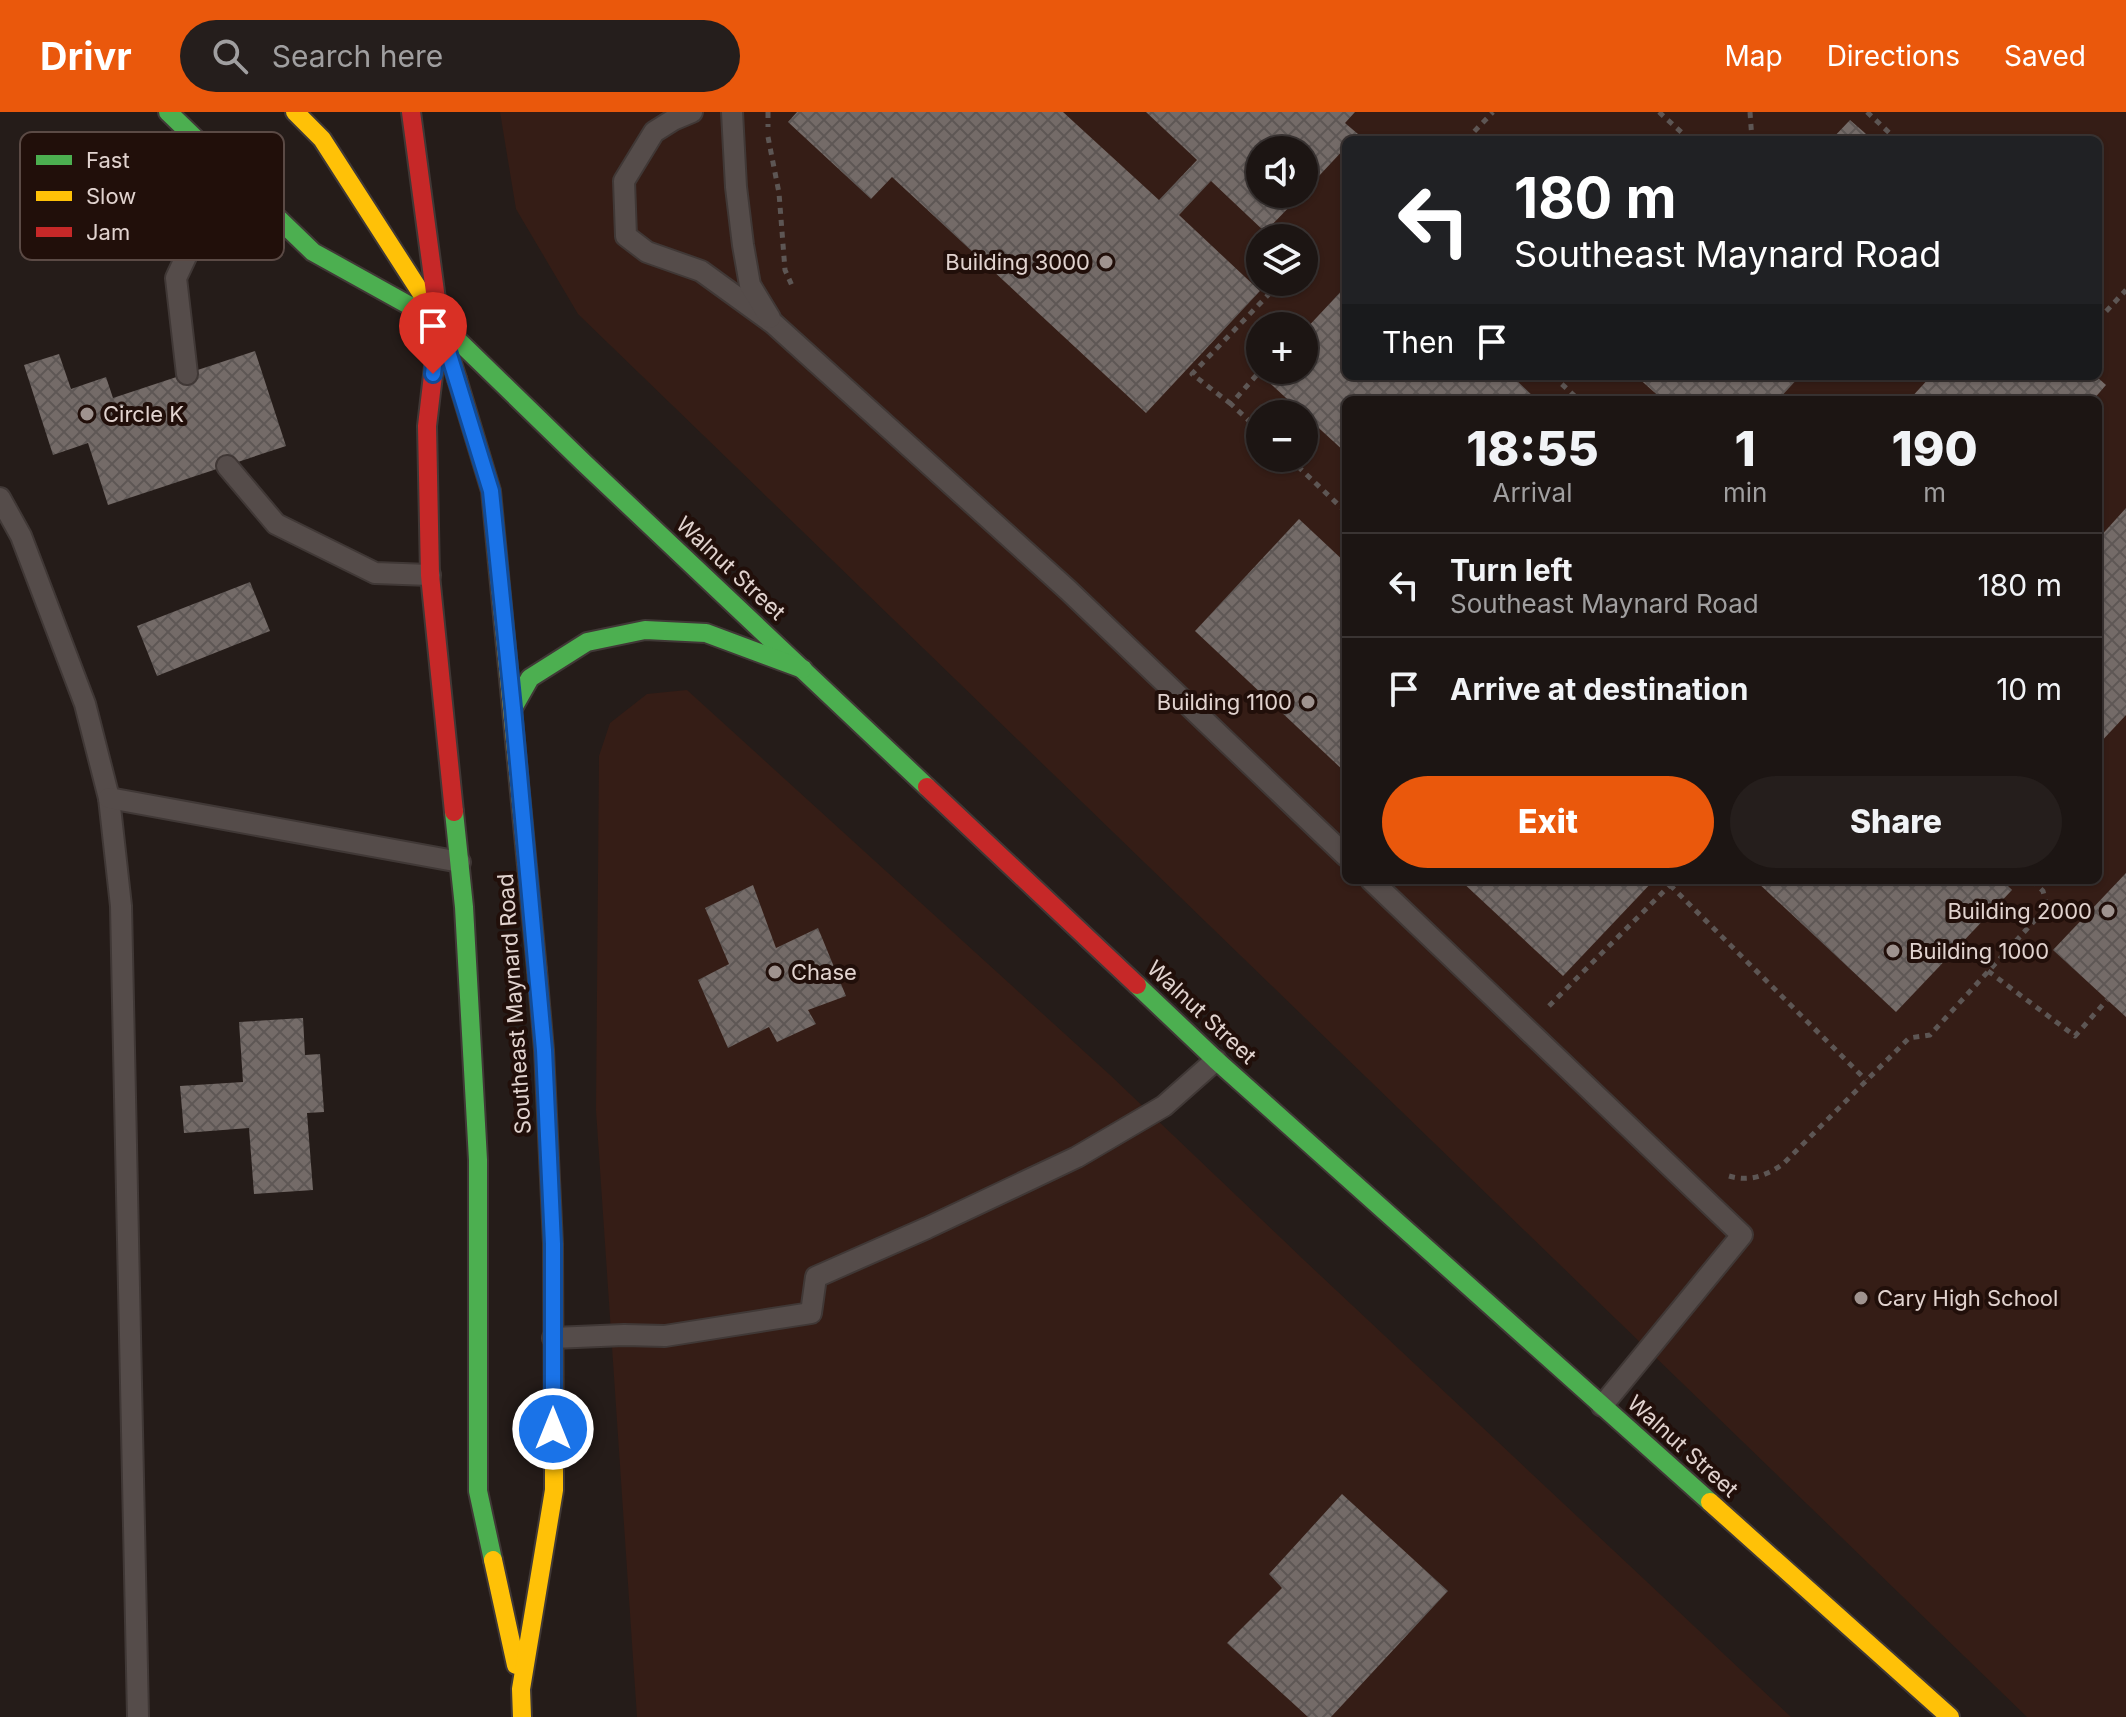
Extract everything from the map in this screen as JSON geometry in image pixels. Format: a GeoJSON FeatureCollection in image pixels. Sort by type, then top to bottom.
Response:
{"type":"FeatureCollection","features":[{"type":"Feature","properties":{"kind":"main road","name":"Walnut Street"},"geometry":{"type":"LineString","coordinates":[[168,112],[189,132]]}},
{"type":"Feature","properties":{"kind":"main road","name":"Walnut Street"},"geometry":{"type":"LineString","coordinates":[[295,112],[322,139],[439,322],[583,462],[1216,1060],[1950,1717]]}},
{"type":"Feature","properties":{"kind":"main road","name":"Southeast Maynard Road"},"geometry":{"type":"LineString","coordinates":[[411,112],[439,322],[491,491],[544,1050],[553,1244],[554,1490],[521,1689]]}},
{"type":"Feature","properties":{"kind":"main road","name":"Walnut Street"},"geometry":{"type":"LineString","coordinates":[[284,224],[313,252],[439,322]]}},
{"type":"Feature","properties":{"kind":"main road","name":"Southeast Maynard Road"},"geometry":{"type":"LineString","coordinates":[[439,322],[427,426],[430,575],[464,907],[478,1160],[478,1491],[521,1689],[522,1717]]}},
{"type":"Feature","properties":{"kind":"main road"},"geometry":{"type":"LineString","coordinates":[[513,708],[530,678],[587,642],[645,630],[706,633],[803,669]]}},
{"type":"Feature","properties":{"kind":"lane"},"geometry":{"type":"LineString","coordinates":[[692,112],[654,132],[624,181],[626,236],[647,252],[701,271],[774,324],[1068,590],[1342,852]]}},
{"type":"Feature","properties":{"kind":"lane"},"geometry":{"type":"LineString","coordinates":[[732,112],[736,187],[750,285],[774,324]]}},
{"type":"Feature","properties":{"kind":"lane"},"geometry":{"type":"LineString","coordinates":[[184,260],[176,278],[187,374]]}},
{"type":"Feature","properties":{"kind":"lane"},"geometry":{"type":"LineString","coordinates":[[227,466],[276,524],[375,573],[430,575]]}},
{"type":"Feature","properties":{"kind":"lane"},"geometry":{"type":"LineString","coordinates":[[0,498],[21,536],[85,704],[109,798],[121,906],[138,1717]]}},
{"type":"Feature","properties":{"kind":"lane"},"geometry":{"type":"LineString","coordinates":[[109,798],[460,862]]}},
{"type":"Feature","properties":{"kind":"lane"},"geometry":{"type":"LineString","coordinates":[[1375,884],[1742,1235],[1602,1406]]}},
{"type":"Feature","properties":{"kind":"lane"},"geometry":{"type":"LineString","coordinates":[[553,1338],[665,1336],[811,1313],[816,1277],[1077,1157],[1164,1106],[1216,1060]]}},
{"type":"Feature","properties":{"kind":"path"},"geometry":{"type":"LineString","coordinates":[[768,112],[768,136],[779,193],[785,270],[795,292]]}},
{"type":"Feature","properties":{"kind":"path"},"geometry":{"type":"LineString","coordinates":[[1470,136],[1493,112]]}},
{"type":"Feature","properties":{"kind":"path"},"geometry":{"type":"LineString","coordinates":[[1659,112],[1686,136]]}},
{"type":"Feature","properties":{"kind":"path"},"geometry":{"type":"LineString","coordinates":[[1750,112],[1752,136]]}},
{"type":"Feature","properties":{"kind":"path"},"geometry":{"type":"LineString","coordinates":[[1867,112],[1893,136]]}},
{"type":"Feature","properties":{"kind":"path"},"geometry":{"type":"LineString","coordinates":[[2102,316],[2126,290]]}},
{"type":"Feature","properties":{"kind":"path"},"geometry":{"type":"LineString","coordinates":[[1246,418],[1192,374],[1267,296]]}},
{"type":"Feature","properties":{"kind":"path"},"geometry":{"type":"LineString","coordinates":[[1557,380],[1575,396]]}},
{"type":"Feature","properties":{"kind":"path"},"geometry":{"type":"LineString","coordinates":[[1231,404],[1249,384]]}},
{"type":"Feature","properties":{"kind":"path"},"geometry":{"type":"LineString","coordinates":[[1304,472],[1342,508]]}},
{"type":"Feature","properties":{"kind":"path"},"geometry":{"type":"LineString","coordinates":[[1549,1006],[1671,884]]}},
{"type":"Feature","properties":{"kind":"path"},"geometry":{"type":"LineString","coordinates":[[1675,884],[1866,1080]]}},
{"type":"Feature","properties":{"kind":"path"},"geometry":{"type":"LineString","coordinates":[[1720,1167],[1731,1178],[1768,1175],[1783,1164],[1909,1038],[1930,1035],[2047,907],[2043,891],[2036,884]]}},
{"type":"Feature","properties":{"kind":"path"},"geometry":{"type":"LineString","coordinates":[[1988,971],[2075,1036],[2107,1000]]}},
{"type":"Feature","properties":{"kind":"shaded area","name":"Cary High School"},"geometry":{"type":"Polygon","coordinates":[[[500,112],[2126,112],[2126,1717],[2027,1717],[578,314],[516,209],[500,112]]]}},
{"type":"Feature","properties":{"kind":"shaded area"},"geometry":{"type":"Polygon","coordinates":[[[687,690],[1110,1075],[1791,1717],[637,1717],[596,1110],[599,756],[610,723],[647,694],[687,690]]]}},
{"type":"Feature","properties":{"kind":"building","name":"Building 3000"},"geometry":{"type":"Polygon","coordinates":[[[797,112],[1063,112],[1159,200],[1197,160],[1146,112],[1355,112],[1345,123],[1358,134],[1342,136],[1342,151],[1318,177],[1318,136],[1246,136],[1246,208],[1288,208],[1273,224],[1257,224],[1211,181],[1179,215],[1246,278],[1246,296],[1255,296],[1146,413],[892,177],[871,199],[788,122],[797,112]]]}},
{"type":"Feature","properties":{"kind":"building"},"geometry":{"type":"Polygon","coordinates":[[[1850,120],[1868,136],[1835,136],[1850,120]]]}},
{"type":"Feature","properties":{"kind":"building"},"geometry":{"type":"Polygon","coordinates":[[[1342,290],[1342,380],[1516,380],[1533,396],[1342,396],[1342,449],[1318,427],[1318,400],[1288,400],[1271,384],[1318,384],[1318,316],[1342,290]]]}},
{"type":"Feature","properties":{"kind":"building"},"geometry":{"type":"Polygon","coordinates":[[[255,351],[286,446],[108,505],[88,443],[53,455],[24,365],[59,354],[71,389],[106,377],[113,398],[255,351]]]}},
{"type":"Feature","properties":{"kind":"building"},"geometry":{"type":"Polygon","coordinates":[[[1640,380],[1796,380],[1782,396],[1658,396],[1640,380]]]}},
{"type":"Feature","properties":{"kind":"building"},"geometry":{"type":"Polygon","coordinates":[[[1927,380],[2100,380],[2106,385],[2096,396],[1913,396],[1927,380]]]}},
{"type":"Feature","properties":{"kind":"building"},"geometry":{"type":"Polygon","coordinates":[[[2126,508],[2126,715],[2102,741],[2102,535],[2126,508]]]}},
{"type":"Feature","properties":{"kind":"building","name":"Building 1100"},"geometry":{"type":"Polygon","coordinates":[[[1299,519],[1342,559],[1342,769],[1195,631],[1299,519]]]}},
{"type":"Feature","properties":{"kind":"building"},"geometry":{"type":"Polygon","coordinates":[[[250,582],[270,631],[157,676],[137,626],[250,582]]]}},
{"type":"Feature","properties":{"kind":"building","name":"Building 2000"},"geometry":{"type":"Polygon","coordinates":[[[2126,873],[2126,1017],[2053,950],[2126,873]]]}},
{"type":"Feature","properties":{"kind":"building"},"geometry":{"type":"Polygon","coordinates":[[[1464,884],[1650,884],[1563,976],[1464,884]]]}},
{"type":"Feature","properties":{"kind":"building","name":"Building 1000"},"geometry":{"type":"Polygon","coordinates":[[[1759,884],[2006,884],[2012,890],[1896,1012],[1759,884]]]}},
{"type":"Feature","properties":{"kind":"building","name":"Chase"},"geometry":{"type":"Polygon","coordinates":[[[753,885],[776,948],[818,928],[846,996],[808,1010],[816,1024],[777,1042],[769,1027],[728,1048],[698,980],[729,964],[705,908],[753,885]]]}},
{"type":"Feature","properties":{"kind":"building"},"geometry":{"type":"Polygon","coordinates":[[[303,1018],[305,1055],[320,1054],[324,1112],[307,1113],[313,1190],[254,1194],[249,1128],[184,1133],[180,1086],[243,1082],[239,1022],[303,1018]]]}},
{"type":"Feature","properties":{"kind":"building"},"geometry":{"type":"Polygon","coordinates":[[[1342,1494],[1448,1591],[1331,1717],[1308,1717],[1227,1643],[1282,1588],[1269,1574],[1342,1494]]]}},
{"type":"Feature","properties":{"kind":"traffic: fast"},"geometry":{"type":"LineString","coordinates":[[168,112],[189,132]]}},
{"type":"Feature","properties":{"kind":"traffic: fast"},"geometry":{"type":"LineString","coordinates":[[284,224],[313,252],[439,322]]}},
{"type":"Feature","properties":{"kind":"traffic: fast"},"geometry":{"type":"LineString","coordinates":[[439,322],[927,787]]}},
{"type":"Feature","properties":{"kind":"traffic: fast"},"geometry":{"type":"LineString","coordinates":[[513,708],[530,678],[587,642],[645,630],[706,633],[803,669]]}},
{"type":"Feature","properties":{"kind":"traffic: fast"},"geometry":{"type":"LineString","coordinates":[[454,812],[464,907],[478,1160],[478,1491],[493,1560]]}},
{"type":"Feature","properties":{"kind":"traffic: fast"},"geometry":{"type":"LineString","coordinates":[[537,970],[553,1244],[554,1469]]}},
{"type":"Feature","properties":{"kind":"traffic: fast"},"geometry":{"type":"LineString","coordinates":[[1137,985],[1216,1060],[1710,1502]]}},
{"type":"Feature","properties":{"kind":"traffic: slow"},"geometry":{"type":"LineString","coordinates":[[295,112],[322,139],[432,310]]}},
{"type":"Feature","properties":{"kind":"traffic: slow"},"geometry":{"type":"LineString","coordinates":[[457,379],[491,491],[537,970]]}},
{"type":"Feature","properties":{"kind":"traffic: slow"},"geometry":{"type":"LineString","coordinates":[[522,1717],[521,1689],[554,1490],[554,1469]]}},
{"type":"Feature","properties":{"kind":"traffic: slow"},"geometry":{"type":"LineString","coordinates":[[1710,1502],[1950,1717]]}},
{"type":"Feature","properties":{"kind":"traffic: slow"},"geometry":{"type":"LineString","coordinates":[[493,1560],[516,1665]]}},
{"type":"Feature","properties":{"kind":"traffic: jam"},"geometry":{"type":"LineString","coordinates":[[411,112],[439,322],[457,379]]}},
{"type":"Feature","properties":{"kind":"traffic: jam"},"geometry":{"type":"LineString","coordinates":[[437,341],[427,426],[430,575],[454,812]]}},
{"type":"Feature","properties":{"kind":"traffic: jam"},"geometry":{"type":"LineString","coordinates":[[927,787],[1137,985]]}},
{"type":"Feature","properties":{"kind":"place","name":"Building 3000"},"geometry":{"type":"Point","coordinates":[1106,262]}},
{"type":"Feature","properties":{"kind":"place","name":"Circle K"},"geometry":{"type":"Point","coordinates":[87,414]}},
{"type":"Feature","properties":{"kind":"place","name":"Building 1100"},"geometry":{"type":"Point","coordinates":[1308,702]}},
{"type":"Feature","properties":{"kind":"place","name":"Building 2000"},"geometry":{"type":"Point","coordinates":[2108,911]}},
{"type":"Feature","properties":{"kind":"place","name":"Building 1000"},"geometry":{"type":"Point","coordinates":[1893,951]}},
{"type":"Feature","properties":{"kind":"place","name":"Chase"},"geometry":{"type":"Point","coordinates":[775,972]}},
{"type":"Feature","properties":{"kind":"place","name":"Cary High School"},"geometry":{"type":"Point","coordinates":[1861,1298]}},
{"type":"Feature","properties":{"kind":"route"},"geometry":{"type":"LineString","coordinates":[[433,374],[439,322],[491,491],[544,1050],[553,1244],[553,1429]]}}]}
